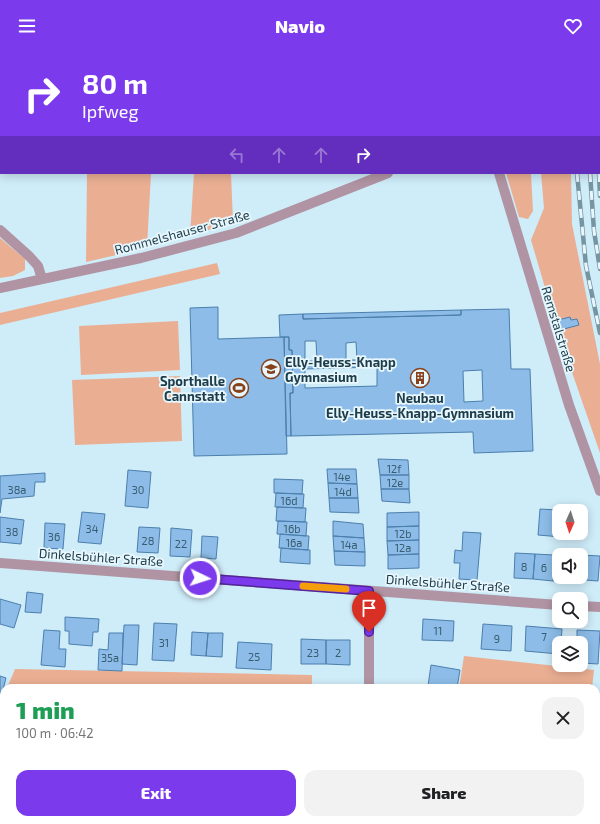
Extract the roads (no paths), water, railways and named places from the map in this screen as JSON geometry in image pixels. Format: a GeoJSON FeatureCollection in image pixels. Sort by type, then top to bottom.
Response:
{"type":"FeatureCollection","features":[{"type":"Feature","properties":{"kind":"street","name":"Rommelshauser Straße"},"geometry":{"type":"LineString","coordinates":[[0,288],[141,258],[236,233],[385,174]]}},
{"type":"Feature","properties":{"kind":"street","name":"Remstalstraße"},"geometry":{"type":"LineString","coordinates":[[499,174],[569,405],[600,491]]}},
{"type":"Feature","properties":{"kind":"street"},"geometry":{"type":"LineString","coordinates":[[0,230],[38,266],[42,279]]}},
{"type":"Feature","properties":{"kind":"street","name":"Dinkelsbühler Straße"},"geometry":{"type":"LineString","coordinates":[[0,563],[552,604]]}},
{"type":"Feature","properties":{"kind":"street"},"geometry":{"type":"LineString","coordinates":[[369,591],[369,684]]}},
{"type":"Feature","properties":{"kind":"street"},"geometry":{"type":"LineString","coordinates":[[588,606],[600,607]]}},
{"type":"Feature","properties":{"kind":"railway"},"geometry":{"type":"LineString","coordinates":[[577,174],[586,266],[600,333]]}},
{"type":"Feature","properties":{"kind":"railway"},"geometry":{"type":"LineString","coordinates":[[590,174],[594,231],[600,269]]}},
{"type":"Feature","properties":{"kind":"railway"},"geometry":{"type":"LineString","coordinates":[[599,174],[600,196]]}},
{"type":"Feature","properties":{"kind":"place","name":"Elly-Heuss-Knapp Gymnasium"},"geometry":{"type":"Point","coordinates":[271,369]}},
{"type":"Feature","properties":{"kind":"place","name":"Neubau Elly-Heuss-Knapp-Gymnasium"},"geometry":{"type":"Point","coordinates":[420,378]}},
{"type":"Feature","properties":{"kind":"place","name":"Sporthalle Cannstatt"},"geometry":{"type":"Point","coordinates":[239,388]}}]}
